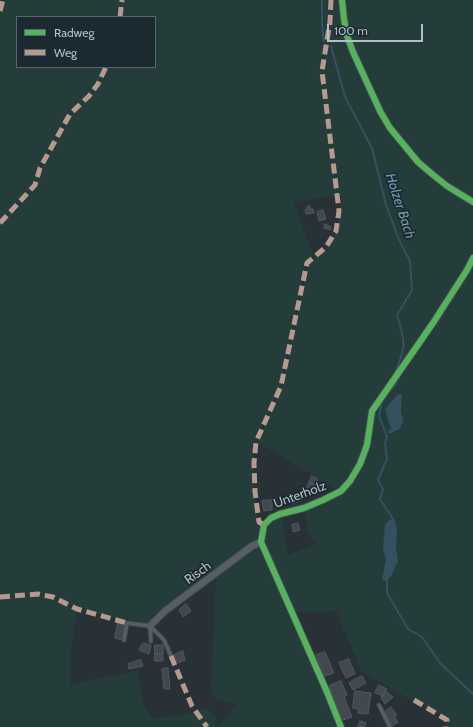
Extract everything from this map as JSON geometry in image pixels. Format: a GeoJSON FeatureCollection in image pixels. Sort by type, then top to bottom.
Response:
{"type":"FeatureCollection","features":[{"type":"Feature","properties":{"kind":"street"},"geometry":{"type":"LineString","coordinates":[[342,0],[347,36],[377,104],[390,128],[418,162],[448,186],[473,202]]}},
{"type":"Feature","properties":{"kind":"street","name":"Unterholz"},"geometry":{"type":"LineString","coordinates":[[261,542],[264,525],[271,518],[280,514],[304,508],[323,500],[341,491],[350,481],[360,464],[367,445],[372,410],[433,323],[473,258]]}},
{"type":"Feature","properties":{"kind":"street"},"geometry":{"type":"LineString","coordinates":[[261,542],[341,727]]}},
{"type":"Feature","properties":{"kind":"street","name":"Risch"},"geometry":{"type":"LineString","coordinates":[[150,626],[156,618],[174,604],[252,546],[261,542]]}},
{"type":"Feature","properties":{"kind":"lane"},"geometry":{"type":"LineString","coordinates":[[124,640],[127,623],[150,626],[164,640],[171,656]]}},
{"type":"Feature","properties":{"kind":"lane"},"geometry":{"type":"LineString","coordinates":[[150,626],[151,641]]}},
{"type":"Feature","properties":{"kind":"lane"},"geometry":{"type":"LineString","coordinates":[[380,705],[390,727]]}},
{"type":"Feature","properties":{"kind":"green space"},"geometry":{"type":"Polygon","coordinates":[[[3,0],[473,0],[473,198],[452,188],[434,174],[417,157],[403,139],[401,144],[417,163],[431,176],[467,201],[473,209],[473,252],[469,263],[432,322],[371,410],[366,445],[359,464],[349,481],[339,490],[257,442],[282,386],[308,263],[323,251],[334,235],[340,208],[339,195],[294,202],[313,255],[307,261],[303,276],[281,385],[255,442],[253,463],[254,494],[259,535],[255,541],[216,573],[176,600],[149,623],[140,623],[78,609],[53,596],[38,594],[0,597],[0,11],[3,0]],[[82,103],[70,114],[39,168],[39,172],[71,114],[82,103]]]}},
{"type":"Feature","properties":{"kind":"green space"},"geometry":{"type":"Polygon","coordinates":[[[473,261],[473,727],[447,727],[448,719],[362,672],[336,611],[294,612],[264,542],[265,529],[270,521],[282,516],[287,556],[317,543],[308,532],[305,510],[334,498],[361,464],[373,411],[473,261]],[[403,400],[391,430],[384,434],[385,435],[400,430],[403,400]],[[397,529],[386,559],[382,579],[398,561],[396,547],[397,529]]]}},
{"type":"Feature","properties":{"kind":"green space"},"geometry":{"type":"Polygon","coordinates":[[[253,547],[261,547],[340,727],[217,727],[237,705],[212,696],[211,687],[216,576],[253,547]]]}},
{"type":"Feature","properties":{"kind":"green space"},"geometry":{"type":"Polygon","coordinates":[[[38,595],[53,598],[77,611],[70,653],[71,685],[138,670],[142,700],[151,718],[181,716],[204,708],[216,717],[215,727],[0,727],[0,598],[38,595]]]}},
{"type":"Feature","properties":{"kind":"water"},"geometry":{"type":"Polygon","coordinates":[[[402,393],[401,412],[403,421],[400,429],[389,434],[387,432],[391,429],[385,410],[396,396],[402,393]]]}},
{"type":"Feature","properties":{"kind":"water"},"geometry":{"type":"Polygon","coordinates":[[[390,519],[395,521],[397,529],[396,547],[398,561],[391,576],[386,581],[382,579],[386,559],[383,549],[385,525],[390,519]]]}},
{"type":"Feature","properties":{"kind":"building"},"geometry":{"type":"Polygon","coordinates":[[[310,206],[310,209],[313,209],[314,213],[306,214],[305,210],[310,206]]]}},
{"type":"Feature","properties":{"kind":"building"},"geometry":{"type":"Polygon","coordinates":[[[323,210],[326,219],[319,221],[317,212],[323,210]]]}},
{"type":"Feature","properties":{"kind":"building"},"geometry":{"type":"Polygon","coordinates":[[[325,224],[331,227],[330,230],[324,228],[325,224]]]}},
{"type":"Feature","properties":{"kind":"building"},"geometry":{"type":"Polygon","coordinates":[[[312,476],[318,479],[315,485],[309,483],[312,476]]]}},
{"type":"Feature","properties":{"kind":"building"},"geometry":{"type":"Polygon","coordinates":[[[309,483],[315,485],[312,492],[306,489],[309,483]]]}},
{"type":"Feature","properties":{"kind":"building"},"geometry":{"type":"Polygon","coordinates":[[[299,493],[302,500],[292,504],[289,497],[299,493]]]}},
{"type":"Feature","properties":{"kind":"building"},"geometry":{"type":"Polygon","coordinates":[[[272,500],[272,510],[264,511],[262,501],[272,500]]]}},
{"type":"Feature","properties":{"kind":"building"},"geometry":{"type":"Polygon","coordinates":[[[298,523],[300,530],[293,532],[292,525],[298,523]]]}},
{"type":"Feature","properties":{"kind":"building"},"geometry":{"type":"Polygon","coordinates":[[[186,604],[191,611],[183,617],[179,610],[186,604]]]}},
{"type":"Feature","properties":{"kind":"building"},"geometry":{"type":"Polygon","coordinates":[[[118,623],[125,624],[122,640],[115,638],[118,623]]]}},
{"type":"Feature","properties":{"kind":"building"},"geometry":{"type":"Polygon","coordinates":[[[143,643],[151,645],[149,654],[139,650],[143,643]]]}},
{"type":"Feature","properties":{"kind":"building"},"geometry":{"type":"Polygon","coordinates":[[[155,645],[163,645],[163,654],[155,654],[155,645]]]}},
{"type":"Feature","properties":{"kind":"building"},"geometry":{"type":"Polygon","coordinates":[[[183,651],[185,660],[178,663],[174,655],[183,651]]]}},
{"type":"Feature","properties":{"kind":"building"},"geometry":{"type":"Polygon","coordinates":[[[325,652],[334,673],[325,676],[316,655],[325,652]]]}},
{"type":"Feature","properties":{"kind":"building"},"geometry":{"type":"Polygon","coordinates":[[[155,654],[163,654],[163,661],[155,661],[155,654]]]}},
{"type":"Feature","properties":{"kind":"building"},"geometry":{"type":"Polygon","coordinates":[[[349,659],[355,674],[346,678],[339,663],[349,659]]]}},
{"type":"Feature","properties":{"kind":"building"},"geometry":{"type":"Polygon","coordinates":[[[141,660],[143,666],[129,669],[128,664],[141,660]]]}},
{"type":"Feature","properties":{"kind":"building"},"geometry":{"type":"Polygon","coordinates":[[[168,668],[170,689],[164,689],[162,669],[168,668]]]}},
{"type":"Feature","properties":{"kind":"building"},"geometry":{"type":"Polygon","coordinates":[[[362,676],[366,683],[353,690],[349,683],[362,676]]]}},
{"type":"Feature","properties":{"kind":"building"},"geometry":{"type":"Polygon","coordinates":[[[341,681],[347,695],[344,697],[352,717],[343,720],[329,686],[341,681]]]}},
{"type":"Feature","properties":{"kind":"building"},"geometry":{"type":"Polygon","coordinates":[[[379,685],[387,689],[383,696],[375,693],[379,685]]]}},
{"type":"Feature","properties":{"kind":"building"},"geometry":{"type":"Polygon","coordinates":[[[355,691],[371,693],[368,714],[358,713],[358,709],[353,708],[355,691]]]}},
{"type":"Feature","properties":{"kind":"building"},"geometry":{"type":"Polygon","coordinates":[[[385,691],[393,697],[385,704],[381,698],[385,691]]]}},
{"type":"Feature","properties":{"kind":"building"},"geometry":{"type":"Polygon","coordinates":[[[391,707],[397,715],[394,717],[398,722],[392,726],[388,721],[390,720],[384,713],[391,707]]]}},
{"type":"Feature","properties":{"kind":"building"},"geometry":{"type":"Polygon","coordinates":[[[360,721],[366,723],[364,727],[358,727],[360,721]]]}},
{"type":"Feature","properties":{"kind":"waterway","name":"Holzer Bach"},"geometry":{"type":"LineString","coordinates":[[322,0],[322,25],[324,41]]}},
{"type":"Feature","properties":{"kind":"waterway","name":"Holzer Bach"},"geometry":{"type":"LineString","coordinates":[[331,46],[345,97],[372,148],[386,205],[399,240],[410,261],[412,290],[397,315],[404,344],[402,356],[395,372]]}},
{"type":"Feature","properties":{"kind":"waterway","name":"Holzer Bach"},"geometry":{"type":"LineString","coordinates":[[387,394],[396,384]]}},
{"type":"Feature","properties":{"kind":"waterway","name":"Holzer Bach"},"geometry":{"type":"LineString","coordinates":[[382,400],[379,416],[387,437],[385,444],[387,459],[378,480],[383,489],[380,499],[393,519],[392,523]]}},
{"type":"Feature","properties":{"kind":"waterway","name":"Holzer Bach"},"geometry":{"type":"LineString","coordinates":[[387,579],[387,593],[408,629],[422,637],[440,663],[473,694]]}},
{"type":"Feature","properties":{"kind":"marked path"},"geometry":{"type":"LineString","coordinates":[[0,11],[3,0]]}},
{"type":"Feature","properties":{"kind":"marked path"},"geometry":{"type":"LineString","coordinates":[[120,16],[122,0]]}},
{"type":"Feature","properties":{"kind":"marked path"},"geometry":{"type":"LineString","coordinates":[[264,525],[259,522],[255,492],[254,463],[256,442],[281,386],[307,263],[326,247],[336,231],[339,211],[322,71],[330,22],[331,0]]}},
{"type":"Feature","properties":{"kind":"marked path"},"geometry":{"type":"LineString","coordinates":[[0,223],[35,185],[40,168],[70,114],[89,96],[98,84],[106,68]]}},
{"type":"Feature","properties":{"kind":"marked path"},"geometry":{"type":"LineString","coordinates":[[0,597],[38,594],[53,597],[77,609],[127,623]]}},
{"type":"Feature","properties":{"kind":"marked path"},"geometry":{"type":"LineString","coordinates":[[171,656],[192,706],[207,727]]}},
{"type":"Feature","properties":{"kind":"marked path"},"geometry":{"type":"LineString","coordinates":[[414,700],[447,720],[446,727]]}},
{"type":"Feature","properties":{"kind":"cycle path"},"geometry":{"type":"LineString","coordinates":[[342,0],[347,36],[380,111],[390,128],[418,162],[447,186],[473,202]]}},
{"type":"Feature","properties":{"kind":"cycle path"},"geometry":{"type":"LineString","coordinates":[[341,727],[261,542],[264,525],[271,518],[280,514],[304,508],[341,491],[350,481],[360,464],[367,445],[372,411],[433,323],[473,258]]}}]}
